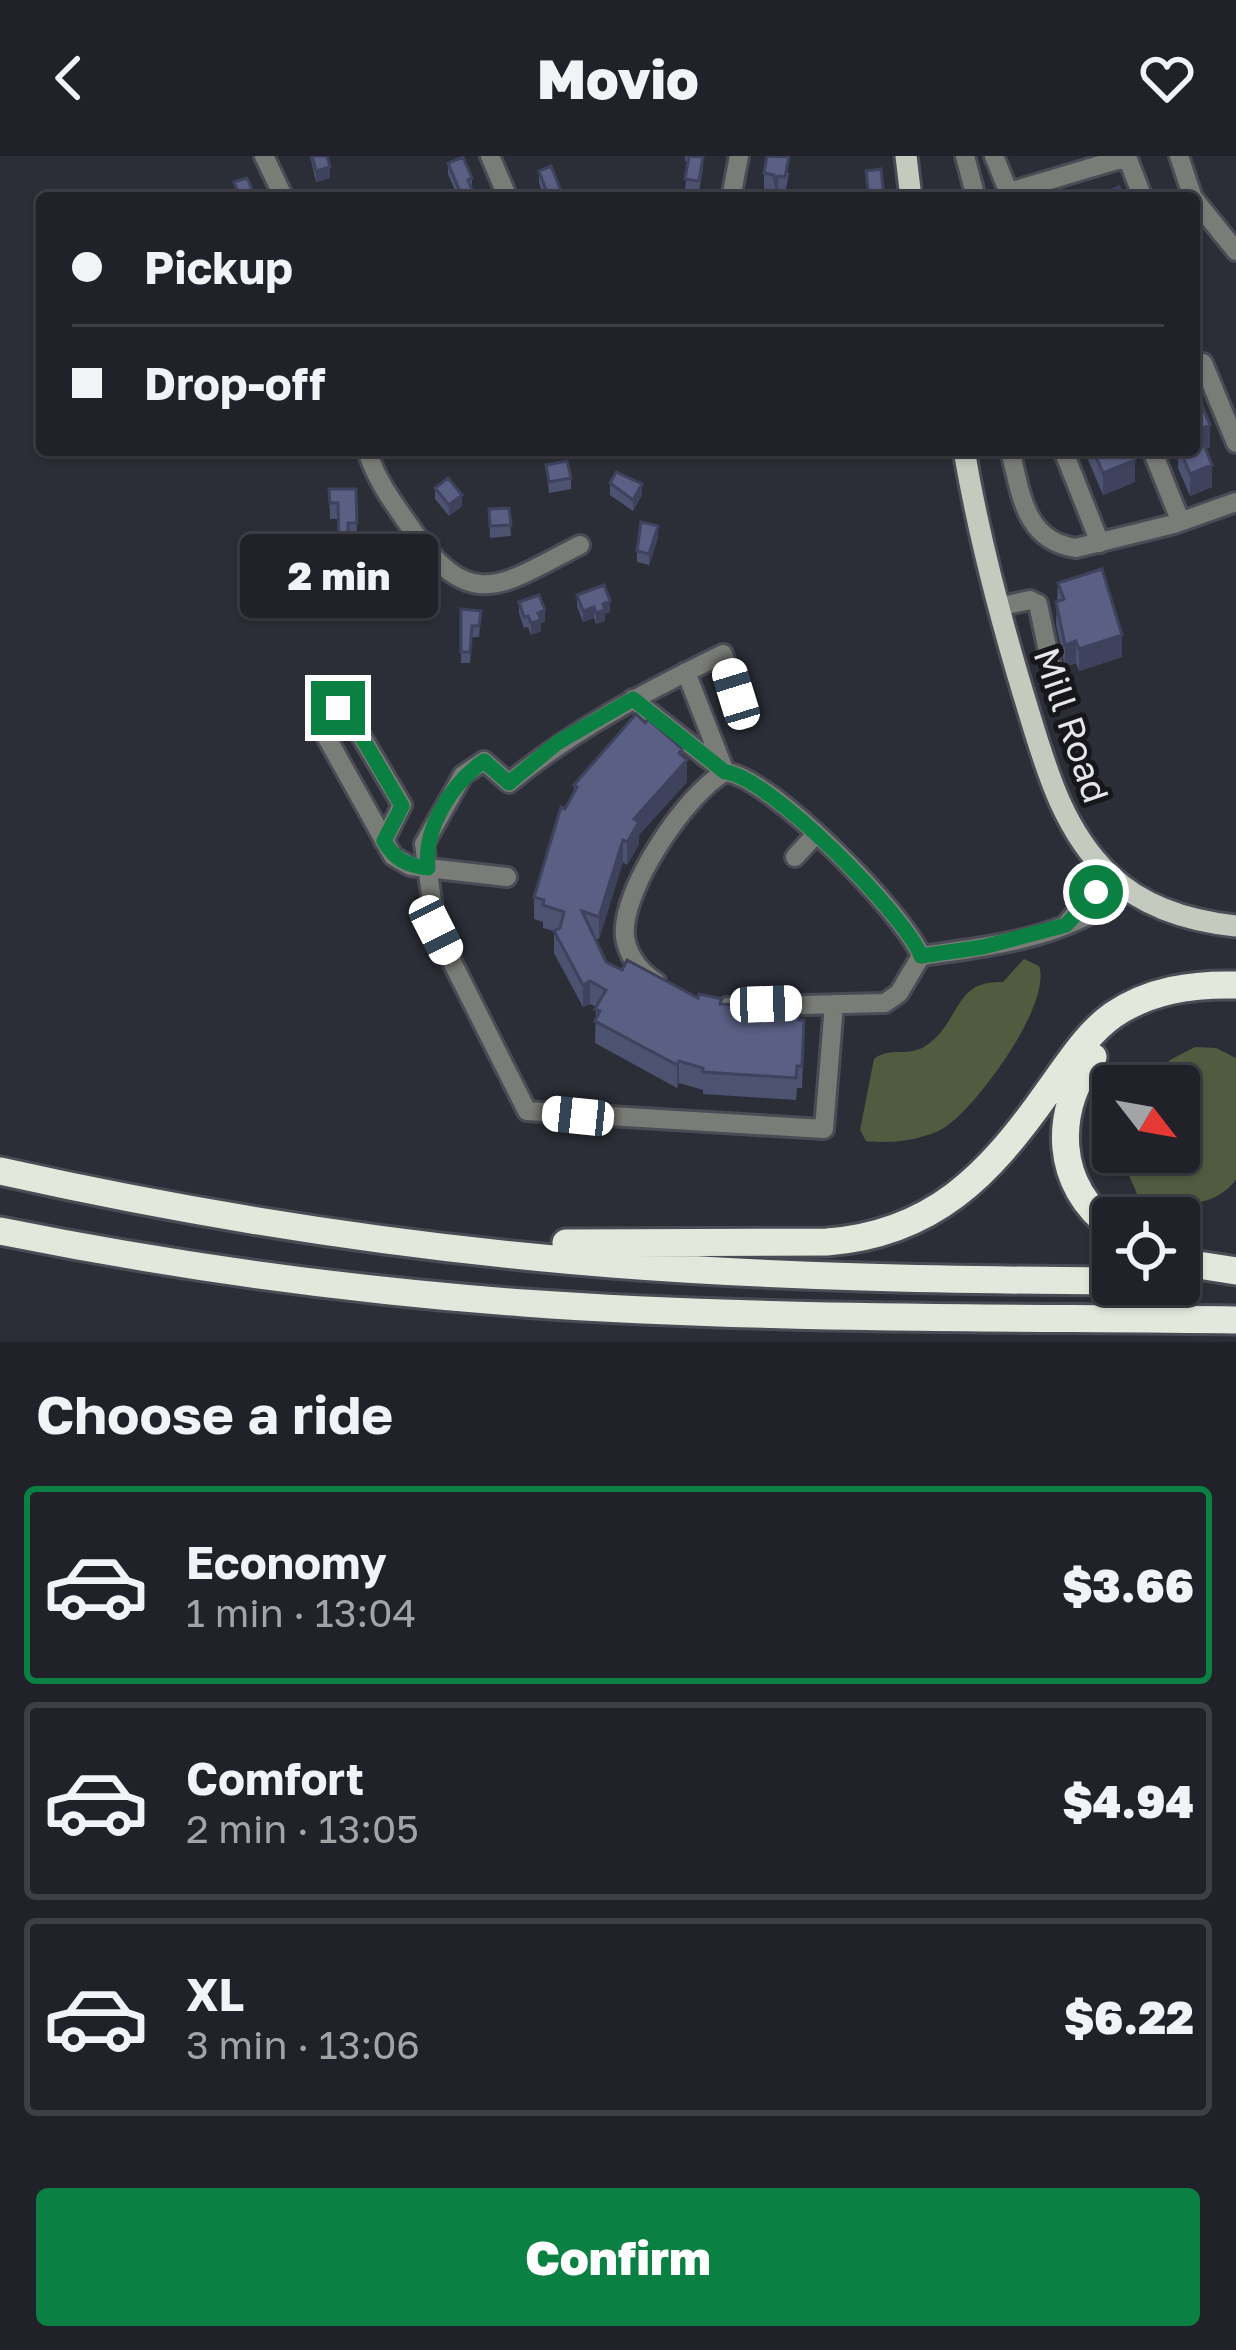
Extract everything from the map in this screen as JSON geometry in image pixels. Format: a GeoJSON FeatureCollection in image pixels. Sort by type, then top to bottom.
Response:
{"type":"FeatureCollection","features":[{"type":"Feature","properties":{"kind":"highway"},"geometry":{"type":"LineString","coordinates":[[428,1245],[826,1242],[887,1230],[945,1204],[996,1161],[1080,1048],[1113,1015],[1158,993],[1236,985]]}},
{"type":"Feature","properties":{"kind":"highway"},"geometry":{"type":"LineString","coordinates":[[1092,1208],[1066,1162],[1066,1113],[1083,1072],[1106,1041],[1140,1017],[1174,1005],[1236,1001]]}},
{"type":"Feature","properties":{"kind":"highway"},"geometry":{"type":"LineString","coordinates":[[0,1171],[107,1195],[428,1245],[609,1264],[766,1274],[1092,1281]]}},
{"type":"Feature","properties":{"kind":"highway"},"geometry":{"type":"LineString","coordinates":[[0,1232],[327,1284],[525,1303],[706,1312],[1236,1320]]}},
{"type":"Feature","properties":{"kind":"highway"},"geometry":{"type":"LineString","coordinates":[[1200,1265],[1236,1271]]}},
{"type":"Feature","properties":{"kind":"highway"},"geometry":{"type":"LineString","coordinates":[[1200,1282],[1236,1282]]}},
{"type":"Feature","properties":{"kind":"main road"},"geometry":{"type":"LineString","coordinates":[[906,156],[910,192]]}},
{"type":"Feature","properties":{"kind":"main road","name":"Mill Road"},"geometry":{"type":"LineString","coordinates":[[965,456],[998,607],[1061,805],[1082,843],[1119,883],[1169,912],[1236,926]]}},
{"type":"Feature","properties":{"kind":"street"},"geometry":{"type":"LineString","coordinates":[[264,156],[281,192]]}},
{"type":"Feature","properties":{"kind":"street"},"geometry":{"type":"LineString","coordinates":[[490,156],[505,192]]}},
{"type":"Feature","properties":{"kind":"street"},"geometry":{"type":"LineString","coordinates":[[732,192],[739,156]]}},
{"type":"Feature","properties":{"kind":"street"},"geometry":{"type":"LineString","coordinates":[[974,192],[966,159],[994,156],[1009,192]]}},
{"type":"Feature","properties":{"kind":"street"},"geometry":{"type":"LineString","coordinates":[[1179,156],[1192,192]]}},
{"type":"Feature","properties":{"kind":"street"},"geometry":{"type":"LineString","coordinates":[[1019,192],[1127,157],[1141,192]]}},
{"type":"Feature","properties":{"kind":"street"},"geometry":{"type":"LineString","coordinates":[[1200,205],[1235,242]]}},
{"type":"Feature","properties":{"kind":"street"},"geometry":{"type":"LineString","coordinates":[[1203,364],[1236,443]]}},
{"type":"Feature","properties":{"kind":"street"},"geometry":{"type":"LineString","coordinates":[[371,456],[388,495],[421,542],[447,573],[461,580],[486,584],[510,579],[580,544]]}},
{"type":"Feature","properties":{"kind":"street"},"geometry":{"type":"LineString","coordinates":[[1012,456],[1028,517],[1037,531],[1063,546],[1100,542],[1236,502]]}},
{"type":"Feature","properties":{"kind":"street"},"geometry":{"type":"LineString","coordinates":[[1065,456],[1100,542]]}},
{"type":"Feature","properties":{"kind":"street"},"geometry":{"type":"LineString","coordinates":[[1154,456],[1180,520]]}},
{"type":"Feature","properties":{"kind":"street"},"geometry":{"type":"LineString","coordinates":[[998,607],[1030,600],[1038,604],[1052,670]]}},
{"type":"Feature","properties":{"kind":"street"},"geometry":{"type":"LineString","coordinates":[[736,694],[723,654],[557,743],[509,783],[484,761],[463,776],[424,844],[436,930],[527,1111],[824,1129],[834,1004]]}},
{"type":"Feature","properties":{"kind":"street"},"geometry":{"type":"LineString","coordinates":[[686,672],[725,772]]}},
{"type":"Feature","properties":{"kind":"street"},"geometry":{"type":"LineString","coordinates":[[633,699],[725,772],[737,773],[765,789],[816,834],[906,928],[921,956]]}},
{"type":"Feature","properties":{"kind":"street"},"geometry":{"type":"LineString","coordinates":[[384,841],[402,806],[353,722],[338,708],[317,720],[384,841],[393,856],[410,866],[507,877]]}},
{"type":"Feature","properties":{"kind":"street"},"geometry":{"type":"LineString","coordinates":[[668,989],[642,973],[630,953],[625,935],[629,909],[639,881],[671,828],[725,772]]}},
{"type":"Feature","properties":{"kind":"street"},"geometry":{"type":"LineString","coordinates":[[795,857],[816,834]]}},
{"type":"Feature","properties":{"kind":"street"},"geometry":{"type":"LineString","coordinates":[[921,956],[983,947],[1066,925],[1119,883]]}},
{"type":"Feature","properties":{"kind":"street"},"geometry":{"type":"LineString","coordinates":[[712,1006],[885,1003],[899,993],[921,956]]}},
{"type":"Feature","properties":{"kind":"green space"},"geometry":{"type":"Polygon","coordinates":[[[1024,959],[1039,966],[1035,1004],[1010,1052],[977,1096],[948,1125],[930,1134],[866,1141],[860,1130],[874,1059],[927,1045],[966,994],[987,983],[1003,982],[1024,959]]]}},
{"type":"Feature","properties":{"kind":"green space"},"geometry":{"type":"Polygon","coordinates":[[[1195,1047],[1216,1048],[1236,1058],[1236,1179],[1228,1189],[1200,1202],[1200,1197],[1144,1197],[1137,1194],[1128,1173],[1200,1173],[1200,1065],[1165,1065],[1195,1047]]]}},
{"type":"Feature","properties":{"kind":"building"},"geometry":{"type":"Polygon","coordinates":[[[312,156],[327,156],[330,167],[316,171],[312,156]]]}},
{"type":"Feature","properties":{"kind":"building"},"geometry":{"type":"Polygon","coordinates":[[[689,156],[703,157],[699,181],[685,179],[689,156]]]}},
{"type":"Feature","properties":{"kind":"building"},"geometry":{"type":"Polygon","coordinates":[[[767,156],[789,157],[785,177],[775,181],[774,175],[764,173],[767,156]]]}},
{"type":"Feature","properties":{"kind":"building"},"geometry":{"type":"Polygon","coordinates":[[[463,157],[472,190],[460,192],[448,163],[463,157]]]}},
{"type":"Feature","properties":{"kind":"building"},"geometry":{"type":"Polygon","coordinates":[[[551,166],[561,192],[547,192],[539,171],[551,166]]]}},
{"type":"Feature","properties":{"kind":"building"},"geometry":{"type":"Polygon","coordinates":[[[881,169],[883,192],[868,192],[866,171],[881,169]]]}},
{"type":"Feature","properties":{"kind":"building"},"geometry":{"type":"Polygon","coordinates":[[[247,178],[253,192],[238,192],[234,182],[247,178]]]}},
{"type":"Feature","properties":{"kind":"building"},"geometry":{"type":"Polygon","coordinates":[[[1200,400],[1210,425],[1200,429],[1200,400]]]}},
{"type":"Feature","properties":{"kind":"building"},"geometry":{"type":"Polygon","coordinates":[[[1200,435],[1212,465],[1190,474],[1182,456],[1200,456],[1200,435]]]}},
{"type":"Feature","properties":{"kind":"building"},"geometry":{"type":"Polygon","coordinates":[[[1096,456],[1133,456],[1135,460],[1103,473],[1096,456]]]}},
{"type":"Feature","properties":{"kind":"building"},"geometry":{"type":"Polygon","coordinates":[[[567,461],[571,478],[549,482],[546,465],[567,461]]]}},
{"type":"Feature","properties":{"kind":"building"},"geometry":{"type":"Polygon","coordinates":[[[616,472],[642,484],[633,500],[610,483],[616,472]]]}},
{"type":"Feature","properties":{"kind":"building"},"geometry":{"type":"Polygon","coordinates":[[[448,478],[462,495],[449,505],[435,488],[448,478]]]}},
{"type":"Feature","properties":{"kind":"building"},"geometry":{"type":"Polygon","coordinates":[[[329,489],[356,489],[357,523],[348,523],[348,545],[339,545],[338,503],[330,503],[329,489]]]}},
{"type":"Feature","properties":{"kind":"building"},"geometry":{"type":"Polygon","coordinates":[[[509,508],[511,525],[490,526],[489,509],[509,508]]]}},
{"type":"Feature","properties":{"kind":"building"},"geometry":{"type":"Polygon","coordinates":[[[641,522],[658,526],[649,554],[637,551],[641,522]]]}},
{"type":"Feature","properties":{"kind":"building"},"geometry":{"type":"Polygon","coordinates":[[[407,569],[424,585],[412,597],[396,582],[407,569]]]}},
{"type":"Feature","properties":{"kind":"building"},"geometry":{"type":"Polygon","coordinates":[[[1102,569],[1122,635],[1079,649],[1076,641],[1065,645],[1056,602],[1064,599],[1058,583],[1102,569]]]}},
{"type":"Feature","properties":{"kind":"building"},"geometry":{"type":"Polygon","coordinates":[[[604,585],[610,601],[603,604],[605,610],[583,611],[577,595],[604,585]]]}},
{"type":"Feature","properties":{"kind":"building"},"geometry":{"type":"Polygon","coordinates":[[[539,595],[545,610],[538,613],[541,620],[531,623],[519,602],[539,595]]]}},
{"type":"Feature","properties":{"kind":"building"},"geometry":{"type":"Polygon","coordinates":[[[461,609],[481,611],[479,626],[472,626],[470,652],[461,652],[461,609]]]}},
{"type":"Feature","properties":{"kind":"building"},"geometry":{"type":"Polygon","coordinates":[[[636,714],[682,749],[679,753],[687,760],[634,819],[639,822],[627,842],[623,840],[599,917],[582,911],[606,962],[622,970],[627,960],[698,998],[699,994],[722,999],[720,1004],[800,1009],[799,1020],[804,1020],[802,1066],[797,1066],[796,1078],[703,1072],[703,1068],[679,1061],[677,1065],[595,1021],[600,1011],[595,1009],[606,990],[590,981],[583,985],[554,931],[560,928],[564,912],[534,897],[561,807],[565,809],[574,785],[636,714]]]}},
{"type":"Feature","properties":{"kind":"route"},"geometry":{"type":"LineString","coordinates":[[338,708],[353,722],[402,806],[384,841],[393,856],[410,866],[428,868],[424,844],[463,776],[484,761],[509,783],[557,743],[633,699],[725,772],[737,773],[765,789],[795,813],[906,928],[921,956],[983,947],[1066,925],[1096,892]]}}]}
